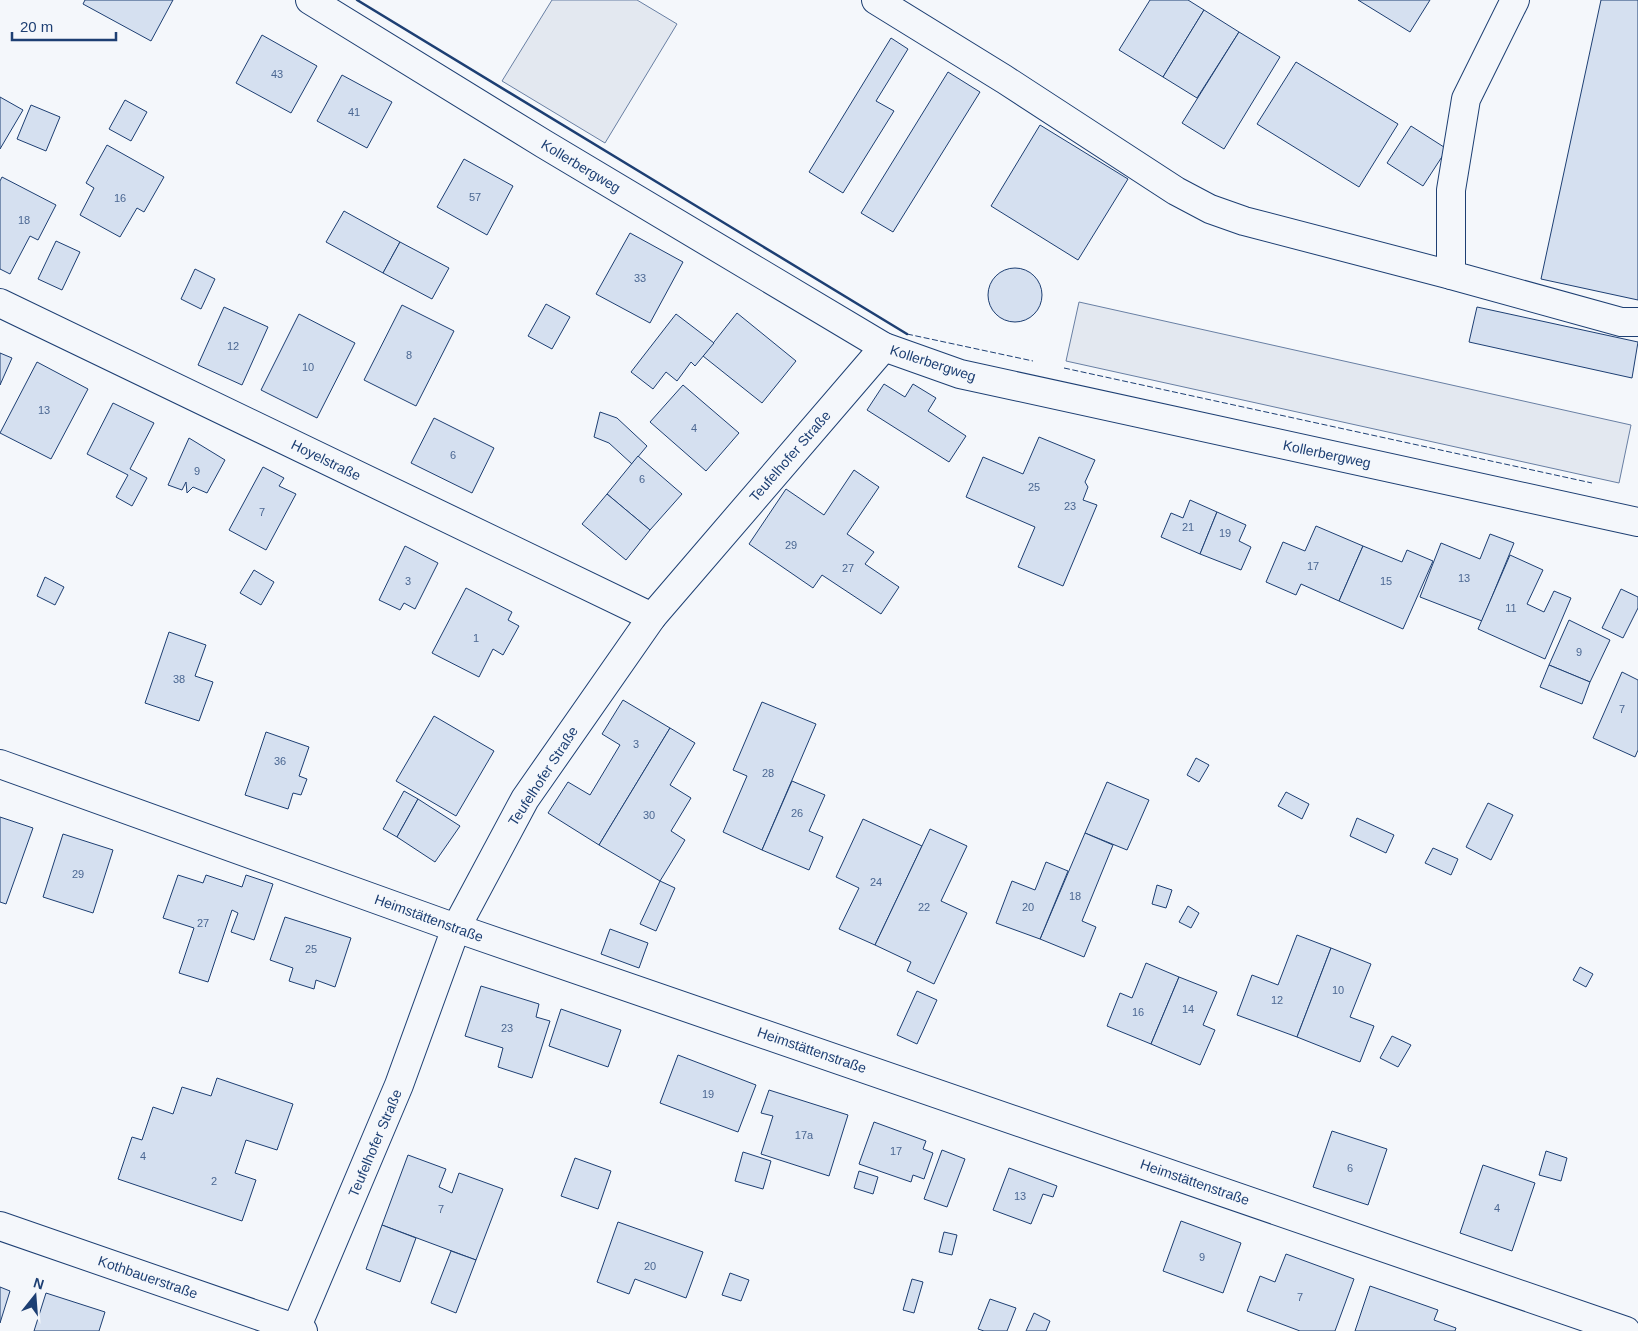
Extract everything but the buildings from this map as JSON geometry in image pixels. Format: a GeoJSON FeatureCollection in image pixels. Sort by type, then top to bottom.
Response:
{"type":"FeatureCollection","features":[{"type":"Feature","properties":{"kind":"street","name":"Kollerbergweg"},"geometry":{"type":"LineString","coordinates":[[310,0],[553,149],[884,347],[960,374],[1638,522]]}},
{"type":"Feature","properties":{"kind":"street"},"geometry":{"type":"LineString","coordinates":[[876,0],[1004,79],[1176,191],[1210,209],[1244,221],[1621,322],[1638,322]]}},
{"type":"Feature","properties":{"kind":"street"},"geometry":{"type":"LineString","coordinates":[[1451,275],[1451,190],[1466,99],[1515,0]]}},
{"type":"Feature","properties":{"kind":"street","name":"Hoyelstraße"},"geometry":{"type":"LineString","coordinates":[[0,303],[652,617]]}},
{"type":"Feature","properties":{"kind":"street","name":"Teufelhofer Straße"},"geometry":{"type":"LineString","coordinates":[[298,1330],[399,1085],[456,928],[525,799],[652,617],[884,347]]}},
{"type":"Feature","properties":{"kind":"street","name":"Heimstättenstraße"},"geometry":{"type":"LineString","coordinates":[[0,764],[456,928],[1626,1331]]}},
{"type":"Feature","properties":{"kind":"street","name":"Kothbauerstraße"},"geometry":{"type":"LineString","coordinates":[[0,1226],[298,1330]]}},
{"type":"Feature","properties":{"kind":"shaded area"},"geometry":{"type":"Polygon","coordinates":[[[552,0],[637,0],[677,24],[605,143],[502,81],[552,0]]]}},
{"type":"Feature","properties":{"kind":"shaded area"},"geometry":{"type":"Polygon","coordinates":[[[1079,302],[1631,425],[1619,483],[1066,361],[1079,302]]]}},
{"type":"Feature","properties":{"kind":"fence"},"geometry":{"type":"LineString","coordinates":[[907,334],[1033,361]]}},
{"type":"Feature","properties":{"kind":"fence"},"geometry":{"type":"LineString","coordinates":[[1064,368],[1592,483]]}},
{"type":"Feature","properties":{"kind":"wall"},"geometry":{"type":"LineString","coordinates":[[357,0],[907,334]]}}]}
